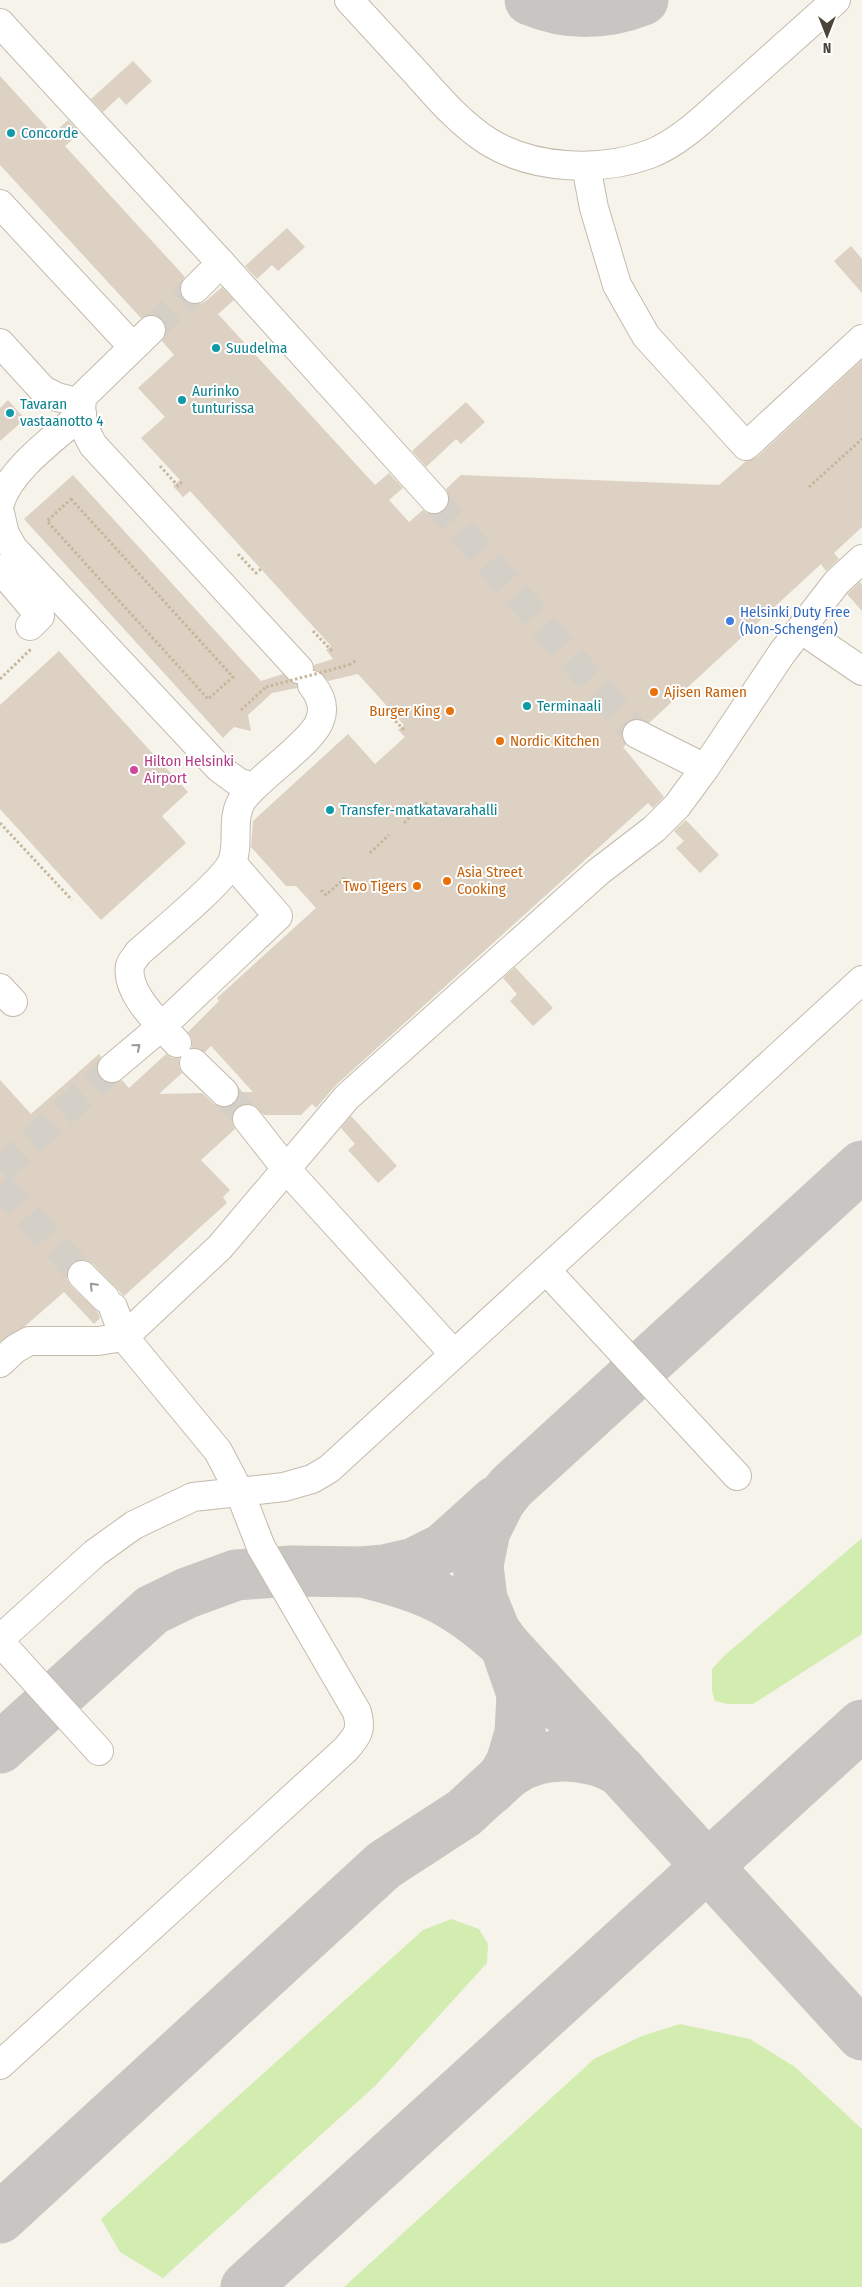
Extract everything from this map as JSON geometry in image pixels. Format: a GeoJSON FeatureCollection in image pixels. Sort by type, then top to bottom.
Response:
{"type":"FeatureCollection","features":[{"type":"Feature","properties":{"kind":"lane"},"geometry":{"type":"LineString","coordinates":[[349,0],[449,109],[490,142],[523,156],[554,163],[586,166],[607,164],[651,154],[671,142],[709,114],[836,0]]}},
{"type":"Feature","properties":{"kind":"lane"},"geometry":{"type":"LineString","coordinates":[[0,23],[221,263],[434,499]]}},
{"type":"Feature","properties":{"kind":"lane"},"geometry":{"type":"LineString","coordinates":[[586,166],[594,208],[617,285],[646,336],[746,446],[862,339]]}},
{"type":"Feature","properties":{"kind":"lane"},"geometry":{"type":"LineString","coordinates":[[0,204],[142,339],[82,396],[81,408],[85,431],[92,445],[319,693],[322,706],[320,721],[311,734],[253,787],[241,802],[236,818],[232,863],[214,884],[138,953],[130,965],[130,982],[134,993],[177,1044],[224,1092]]}},
{"type":"Feature","properties":{"kind":"lane"},"geometry":{"type":"LineString","coordinates":[[195,288],[221,263]]}},
{"type":"Feature","properties":{"kind":"lane"},"geometry":{"type":"LineString","coordinates":[[0,343],[43,390],[81,408]]}},
{"type":"Feature","properties":{"kind":"lane"},"geometry":{"type":"LineString","coordinates":[[0,503],[3,492],[12,478],[81,408]]}},
{"type":"Feature","properties":{"kind":"lane"},"geometry":{"type":"LineString","coordinates":[[0,513],[5,534],[14,548],[219,768],[238,782],[253,787]]}},
{"type":"Feature","properties":{"kind":"lane"},"geometry":{"type":"LineString","coordinates":[[0,1364],[15,1349],[29,1341],[98,1341],[124,1337],[220,1247],[347,1097],[598,872],[654,829],[677,806],[705,768],[782,653],[802,630],[837,582],[862,559]]}},
{"type":"Feature","properties":{"kind":"lane"},"geometry":{"type":"LineString","coordinates":[[0,569],[40,616],[33,636]]}},
{"type":"Feature","properties":{"kind":"lane"},"geometry":{"type":"LineString","coordinates":[[802,630],[862,671]]}},
{"type":"Feature","properties":{"kind":"lane"},"geometry":{"type":"LineString","coordinates":[[637,734],[705,768]]}},
{"type":"Feature","properties":{"kind":"lane"},"geometry":{"type":"LineString","coordinates":[[112,1068],[177,1044],[278,916],[232,863]]}},
{"type":"Feature","properties":{"kind":"lane"},"geometry":{"type":"LineString","coordinates":[[99,1751],[0,1641],[95,1553],[134,1525],[193,1497],[284,1488],[312,1480],[329,1469],[862,980]]}},
{"type":"Feature","properties":{"kind":"lane"},"geometry":{"type":"LineString","coordinates":[[247,1119],[287,1170],[454,1354]]}},
{"type":"Feature","properties":{"kind":"lane"},"geometry":{"type":"LineString","coordinates":[[546,1270],[737,1476]]}},
{"type":"Feature","properties":{"kind":"lane"},"geometry":{"type":"LineString","coordinates":[[0,2065],[346,1749],[356,1737],[360,1724],[357,1712],[261,1546],[240,1493],[218,1451],[124,1337],[109,1302],[82,1275]]}},
{"type":"Feature","properties":{"kind":"path"},"geometry":{"type":"LineString","coordinates":[[809,487],[862,439]]}},
{"type":"Feature","properties":{"kind":"path"},"geometry":{"type":"LineString","coordinates":[[160,466],[178,486],[182,482]]}},
{"type":"Feature","properties":{"kind":"path"},"geometry":{"type":"LineString","coordinates":[[71,499],[233,677],[208,699],[47,521],[71,499]]}},
{"type":"Feature","properties":{"kind":"path"},"geometry":{"type":"LineString","coordinates":[[238,554],[256,573],[261,569]]}},
{"type":"Feature","properties":{"kind":"path"},"geometry":{"type":"LineString","coordinates":[[313,631],[331,650],[333,648]]}},
{"type":"Feature","properties":{"kind":"path"},"geometry":{"type":"LineString","coordinates":[[0,678],[33,636]]}},
{"type":"Feature","properties":{"kind":"path"},"geometry":{"type":"LineString","coordinates":[[241,710],[266,687],[350,665],[357,660]]}},
{"type":"Feature","properties":{"kind":"path"},"geometry":{"type":"LineString","coordinates":[[385,710],[403,729],[406,727]]}},
{"type":"Feature","properties":{"kind":"path"},"geometry":{"type":"LineString","coordinates":[[404,822],[425,802],[428,805]]}},
{"type":"Feature","properties":{"kind":"path"},"geometry":{"type":"LineString","coordinates":[[0,823],[72,900]]}},
{"type":"Feature","properties":{"kind":"path"},"geometry":{"type":"LineString","coordinates":[[370,852],[389,835]]}},
{"type":"Feature","properties":{"kind":"path"},"geometry":{"type":"LineString","coordinates":[[321,890],[326,895],[345,878]]}},
{"type":"Feature","properties":{"kind":"green space"},"geometry":{"type":"Polygon","coordinates":[[[862,1538],[862,1634],[753,1704],[728,1704],[715,1701],[712,1691],[712,1669],[725,1655],[862,1538]]]}},
{"type":"Feature","properties":{"kind":"green space"},"geometry":{"type":"Polygon","coordinates":[[[451,1919],[479,1929],[488,1944],[487,1963],[376,2085],[163,2278],[120,2252],[101,2219],[423,1930],[451,1919]]]}},
{"type":"Feature","properties":{"kind":"green space"},"geometry":{"type":"Polygon","coordinates":[[[680,2024],[750,2039],[795,2067],[862,2129],[862,2287],[344,2287],[594,2059],[642,2036],[680,2024]]]}},
{"type":"Feature","properties":{"kind":"building"},"geometry":{"type":"Polygon","coordinates":[[[133,61],[152,81],[126,105],[119,97],[103,112],[91,99],[133,61]]]}},
{"type":"Feature","properties":{"kind":"building","name":"Terminaali"},"geometry":{"type":"Polygon","coordinates":[[[0,76],[53,134],[68,120],[80,133],[65,146],[185,277],[180,285],[180,294],[184,300],[191,304],[200,304],[222,287],[234,300],[218,314],[375,485],[389,473],[403,488],[389,500],[409,522],[423,510],[429,514],[437,514],[445,510],[449,503],[446,489],[461,475],[719,485],[746,461],[757,457],[862,360],[862,527],[834,553],[839,559],[826,571],[821,564],[649,723],[636,718],[629,721],[623,727],[622,735],[626,745],[623,747],[664,797],[653,808],[648,803],[336,1085],[316,1108],[312,1104],[301,1115],[264,1115],[252,1104],[244,1104],[237,1107],[232,1114],[235,1129],[201,1160],[230,1190],[223,1197],[227,1203],[124,1296],[93,1264],[86,1260],[78,1260],[71,1264],[67,1271],[67,1280],[98,1312],[100,1318],[94,1324],[64,1292],[24,1327],[0,1342],[0,1080],[31,1114],[99,1054],[101,1057],[97,1070],[100,1078],[106,1082],[114,1083],[122,1080],[129,1088],[166,1054],[172,1058],[179,1058],[179,1067],[182,1073],[159,1094],[202,1093],[214,1104],[228,1107],[236,1102],[239,1092],[253,1092],[211,1046],[205,1052],[192,1048],[192,1039],[188,1032],[219,1001],[217,998],[316,908],[296,886],[286,886],[251,847],[253,821],[348,734],[375,764],[405,737],[398,730],[404,725],[358,674],[328,681],[319,671],[314,670],[314,665],[333,659],[326,650],[331,646],[190,491],[183,497],[173,486],[180,480],[141,438],[165,417],[138,388],[174,355],[162,341],[166,334],[166,326],[162,319],[156,315],[148,315],[141,318],[0,165],[0,76]]]}},
{"type":"Feature","properties":{"kind":"building"},"geometry":{"type":"Polygon","coordinates":[[[287,228],[305,247],[278,271],[272,265],[257,279],[245,266],[287,228]]]}},
{"type":"Feature","properties":{"kind":"building"},"geometry":{"type":"Polygon","coordinates":[[[851,246],[862,259],[862,293],[834,261],[851,246]]]}},
{"type":"Feature","properties":{"kind":"building","name":"Tavaran vastaanotto 4"},"geometry":{"type":"Polygon","coordinates":[[[8,400],[25,419],[0,441],[0,408],[8,400]]]}},
{"type":"Feature","properties":{"kind":"building"},"geometry":{"type":"Polygon","coordinates":[[[466,402],[485,422],[461,444],[456,439],[426,467],[412,451],[466,402]]]}},
{"type":"Feature","properties":{"kind":"building"},"geometry":{"type":"Polygon","coordinates":[[[73,475],[261,681],[283,674],[297,684],[297,688],[272,693],[248,715],[251,731],[234,727],[223,738],[24,519],[73,475]]]}},
{"type":"Feature","properties":{"kind":"building"},"geometry":{"type":"Polygon","coordinates":[[[860,582],[862,585],[862,611],[847,594],[860,582]]]}},
{"type":"Feature","properties":{"kind":"building","name":"Hilton Helsinki Airport"},"geometry":{"type":"Polygon","coordinates":[[[59,651],[188,792],[162,816],[186,843],[101,920],[0,809],[0,705],[59,651]]]}},
{"type":"Feature","properties":{"kind":"building"},"geometry":{"type":"Polygon","coordinates":[[[686,820],[719,855],[700,873],[676,848],[684,841],[674,831],[686,820]]]}},
{"type":"Feature","properties":{"kind":"building"},"geometry":{"type":"Polygon","coordinates":[[[515,967],[553,1008],[533,1026],[510,1001],[517,994],[503,978],[515,967]]]}},
{"type":"Feature","properties":{"kind":"building"},"geometry":{"type":"Polygon","coordinates":[[[351,1116],[397,1166],[378,1183],[348,1150],[355,1144],[341,1128],[351,1116]]]}},
{"type":"Feature","properties":{"kind":"taxiway"},"geometry":{"type":"LineString","coordinates":[[530,0],[558,9],[586,12],[615,9],[643,0]]}},
{"type":"Feature","properties":{"kind":"taxiway"},"geometry":{"type":"LineString","coordinates":[[0,2218],[384,1865],[464,1813],[503,1777],[511,1763],[520,1733],[522,1694],[505,1645],[495,1631],[482,1599],[478,1565],[485,1531],[500,1501],[511,1487],[862,1166]]}},
{"type":"Feature","properties":{"kind":"taxiway"},"geometry":{"type":"LineString","coordinates":[[0,1748],[152,1610],[187,1593],[236,1575],[291,1571],[363,1572],[384,1570],[414,1563],[444,1548],[496,1501]]}},
{"type":"Feature","properties":{"kind":"taxiway"},"geometry":{"type":"LineString","coordinates":[[363,1572],[423,1590],[455,1606],[505,1645],[862,2035]]}},
{"type":"Feature","properties":{"kind":"taxiway"},"geometry":{"type":"LineString","coordinates":[[246,2287],[862,1725]]}},
{"type":"Feature","properties":{"kind":"taxiway"},"geometry":{"type":"LineString","coordinates":[[490,1790],[507,1774],[523,1765],[551,1757],[580,1757],[595,1760],[621,1771]]}},
{"type":"Feature","properties":{"kind":"tunnel"},"geometry":{"type":"LineString","coordinates":[[151,330],[195,289]]}},
{"type":"Feature","properties":{"kind":"tunnel"},"geometry":{"type":"LineString","coordinates":[[434,499],[637,734]]}},
{"type":"Feature","properties":{"kind":"tunnel"},"geometry":{"type":"LineString","coordinates":[[0,1170],[112,1068]]}},
{"type":"Feature","properties":{"kind":"tunnel"},"geometry":{"type":"LineString","coordinates":[[224,1092],[247,1119]]}},
{"type":"Feature","properties":{"kind":"tunnel"},"geometry":{"type":"LineString","coordinates":[[0,1185],[82,1275]]}},
{"type":"Feature","properties":{"kind":"place","name":"Concorde"},"geometry":{"type":"Point","coordinates":[11,133]}},
{"type":"Feature","properties":{"kind":"place","name":"Suudelma"},"geometry":{"type":"Point","coordinates":[216,348]}},
{"type":"Feature","properties":{"kind":"place","name":"Aurinko tunturissa"},"geometry":{"type":"Point","coordinates":[182,400]}},
{"type":"Feature","properties":{"kind":"place","name":"Tavaran vastaanotto 4"},"geometry":{"type":"Point","coordinates":[10,413]}},
{"type":"Feature","properties":{"kind":"place","name":"Helsinki Duty Free (Non-Schengen)"},"geometry":{"type":"Point","coordinates":[730,621]}},
{"type":"Feature","properties":{"kind":"place","name":"Ajisen Ramen"},"geometry":{"type":"Point","coordinates":[654,692]}},
{"type":"Feature","properties":{"kind":"place","name":"Terminaali"},"geometry":{"type":"Point","coordinates":[527,706]}},
{"type":"Feature","properties":{"kind":"place","name":"Burger King"},"geometry":{"type":"Point","coordinates":[450,711]}},
{"type":"Feature","properties":{"kind":"place","name":"Nordic Kitchen"},"geometry":{"type":"Point","coordinates":[500,741]}},
{"type":"Feature","properties":{"kind":"place","name":"Hilton Helsinki Airport"},"geometry":{"type":"Point","coordinates":[134,770]}},
{"type":"Feature","properties":{"kind":"place","name":"Transfer-matkatavarahalli"},"geometry":{"type":"Point","coordinates":[330,810]}},
{"type":"Feature","properties":{"kind":"place","name":"Asia Street Cooking"},"geometry":{"type":"Point","coordinates":[447,881]}},
{"type":"Feature","properties":{"kind":"place","name":"Two Tigers"},"geometry":{"type":"Point","coordinates":[417,886]}}]}
